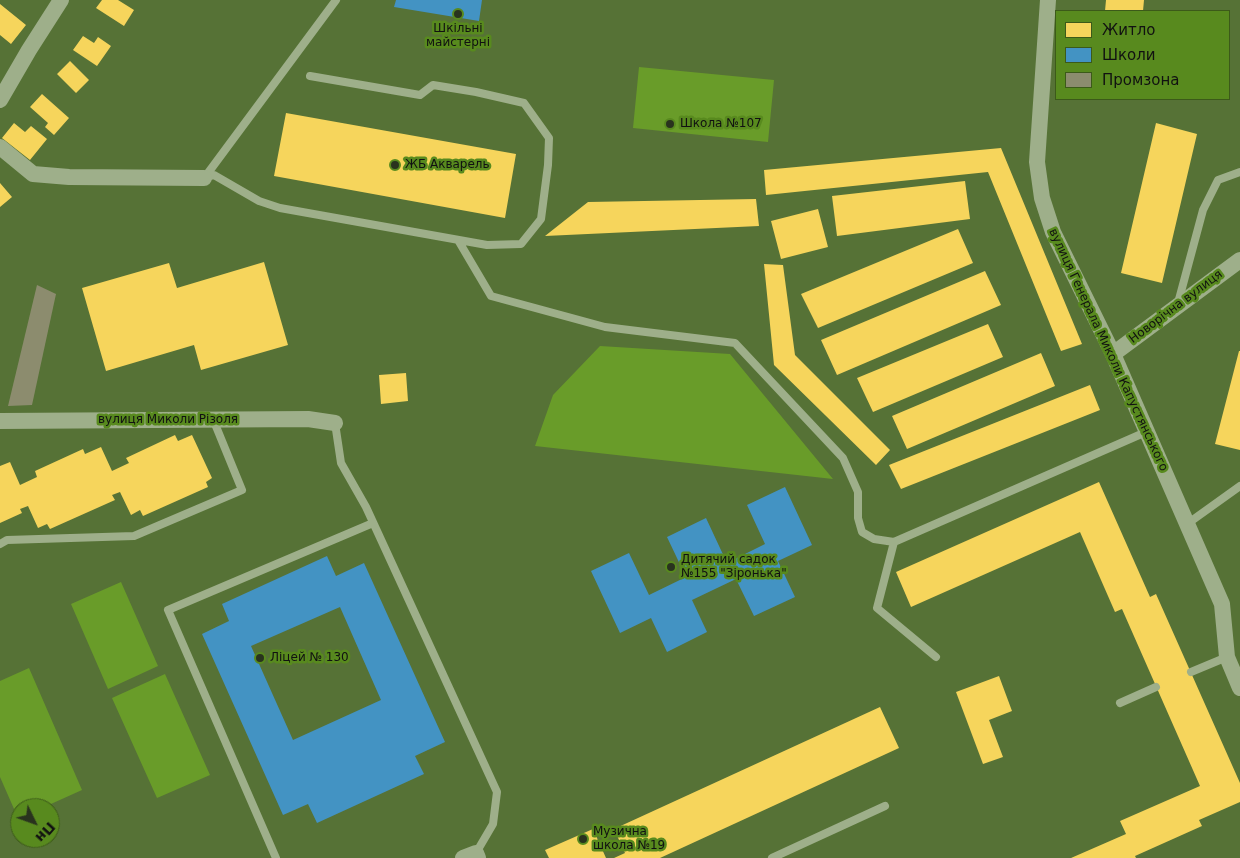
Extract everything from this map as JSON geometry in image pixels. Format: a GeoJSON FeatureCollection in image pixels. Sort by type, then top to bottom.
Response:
{"type":"FeatureCollection","features":[{"type":"Feature","properties":{"kind":"street"},"geometry":{"type":"LineString","coordinates":[[0,100],[61,0]]}},
{"type":"Feature","properties":{"kind":"street","name":"вулиця Генерала Миколи Капустянського"},"geometry":{"type":"LineString","coordinates":[[1048,0],[1037,162],[1042,198],[1053,232],[1113,354],[1222,604],[1227,656],[1240,688]]}},
{"type":"Feature","properties":{"kind":"street"},"geometry":{"type":"LineString","coordinates":[[0,147],[33,174],[69,177],[204,178]]}},
{"type":"Feature","properties":{"kind":"street","name":"Новорічна вулиця"},"geometry":{"type":"LineString","coordinates":[[1113,354],[1240,260]]}},
{"type":"Feature","properties":{"kind":"street","name":"вулиця Миколи Різоля"},"geometry":{"type":"LineString","coordinates":[[0,421],[308,419],[335,423]]}},
{"type":"Feature","properties":{"kind":"lane"},"geometry":{"type":"LineString","coordinates":[[204,178],[336,0]]}},
{"type":"Feature","properties":{"kind":"lane"},"geometry":{"type":"LineString","coordinates":[[204,178],[214,175],[259,201],[280,208],[487,245],[521,244],[540,219],[548,165],[549,138],[524,103],[476,92],[433,86],[420,95],[310,76]]}},
{"type":"Feature","properties":{"kind":"lane"},"geometry":{"type":"LineString","coordinates":[[1176,307],[1203,210],[1218,180],[1240,172]]}},
{"type":"Feature","properties":{"kind":"lane"},"geometry":{"type":"LineString","coordinates":[[458,240],[491,296],[606,327],[735,343],[843,458],[858,492],[858,518],[862,532],[874,539],[894,542],[1146,432]]}},
{"type":"Feature","properties":{"kind":"lane"},"geometry":{"type":"LineString","coordinates":[[0,544],[7,540],[134,536],[242,490],[214,419]]}},
{"type":"Feature","properties":{"kind":"lane"},"geometry":{"type":"LineString","coordinates":[[335,423],[341,463],[373,524],[497,792],[493,824],[473,856]]}},
{"type":"Feature","properties":{"kind":"lane"},"geometry":{"type":"LineString","coordinates":[[1187,524],[1240,486]]}},
{"type":"Feature","properties":{"kind":"lane"},"geometry":{"type":"LineString","coordinates":[[276,858],[168,610],[373,524]]}},
{"type":"Feature","properties":{"kind":"lane"},"geometry":{"type":"LineString","coordinates":[[894,542],[876,608],[936,657]]}},
{"type":"Feature","properties":{"kind":"lane"},"geometry":{"type":"LineString","coordinates":[[1191,672],[1227,656]]}},
{"type":"Feature","properties":{"kind":"lane"},"geometry":{"type":"LineString","coordinates":[[1120,703],[1156,687]]}},
{"type":"Feature","properties":{"kind":"lane"},"geometry":{"type":"LineString","coordinates":[[772,858],[885,806]]}},
{"type":"Feature","properties":{"kind":"green space"},"geometry":{"type":"Polygon","coordinates":[[[639,67],[774,80],[768,142],[633,128],[639,67]]]}},
{"type":"Feature","properties":{"kind":"green space"},"geometry":{"type":"Polygon","coordinates":[[[600,346],[730,354],[833,479],[535,446],[553,395],[600,346]]]}},
{"type":"Feature","properties":{"kind":"green space"},"geometry":{"type":"Polygon","coordinates":[[[121,582],[158,666],[108,689],[71,604],[121,582]]]}},
{"type":"Feature","properties":{"kind":"green space"},"geometry":{"type":"Polygon","coordinates":[[[29,668],[82,790],[60,800],[60,798],[10,798],[10,800],[0,777],[0,681],[29,668]]]}},
{"type":"Feature","properties":{"kind":"green space"},"geometry":{"type":"Polygon","coordinates":[[[165,674],[210,775],[157,798],[112,698],[165,674]]]}},
{"type":"Feature","properties":{"kind":"building: Житло"},"geometry":{"type":"Polygon","coordinates":[[[102,0],[118,0],[134,10],[124,26],[96,8],[102,0]]]}},
{"type":"Feature","properties":{"kind":"building: Житло"},"geometry":{"type":"Polygon","coordinates":[[[1106,0],[1144,0],[1143,10],[1105,10],[1106,0]]]}},
{"type":"Feature","properties":{"kind":"building: Житло"},"geometry":{"type":"Polygon","coordinates":[[[0,4],[26,25],[11,44],[0,35],[0,4]]]}},
{"type":"Feature","properties":{"kind":"building: Житло"},"geometry":{"type":"Polygon","coordinates":[[[83,36],[94,43],[98,37],[111,46],[97,66],[73,50],[83,36]]]}},
{"type":"Feature","properties":{"kind":"building: Житло"},"geometry":{"type":"Polygon","coordinates":[[[70,61],[89,80],[76,93],[57,74],[70,61]]]}},
{"type":"Feature","properties":{"kind":"building: Житло"},"geometry":{"type":"Polygon","coordinates":[[[42,94],[69,118],[54,135],[45,127],[48,123],[30,107],[42,94]]]}},
{"type":"Feature","properties":{"kind":"building: Житло","name":"ЖБ Акварель"},"geometry":{"type":"Polygon","coordinates":[[[286,113],[516,154],[505,218],[274,176],[286,113]]]}},
{"type":"Feature","properties":{"kind":"building: Житло"},"geometry":{"type":"Polygon","coordinates":[[[14,123],[25,132],[31,126],[47,139],[30,160],[2,138],[14,123]]]}},
{"type":"Feature","properties":{"kind":"building: Житло"},"geometry":{"type":"Polygon","coordinates":[[[1156,123],[1197,134],[1162,283],[1121,273],[1156,123]]]}},
{"type":"Feature","properties":{"kind":"building: Житло"},"geometry":{"type":"Polygon","coordinates":[[[1001,148],[1082,344],[1061,351],[988,172],[766,195],[764,170],[1001,148]]]}},
{"type":"Feature","properties":{"kind":"building: Житло"},"geometry":{"type":"Polygon","coordinates":[[[965,181],[970,219],[837,236],[832,196],[965,181]]]}},
{"type":"Feature","properties":{"kind":"building: Житло"},"geometry":{"type":"Polygon","coordinates":[[[0,183],[12,197],[0,207],[0,183]]]}},
{"type":"Feature","properties":{"kind":"building: Житло"},"geometry":{"type":"Polygon","coordinates":[[[756,199],[759,226],[545,236],[588,202],[756,199]]]}},
{"type":"Feature","properties":{"kind":"building: Житло"},"geometry":{"type":"Polygon","coordinates":[[[818,209],[828,247],[781,259],[771,221],[818,209]]]}},
{"type":"Feature","properties":{"kind":"building: Житло"},"geometry":{"type":"Polygon","coordinates":[[[958,229],[973,263],[818,328],[801,294],[958,229]]]}},
{"type":"Feature","properties":{"kind":"building: Житло"},"geometry":{"type":"Polygon","coordinates":[[[264,262],[288,345],[201,370],[194,345],[106,371],[82,288],[169,263],[177,288],[264,262]]]}},
{"type":"Feature","properties":{"kind":"building: Житло"},"geometry":{"type":"Polygon","coordinates":[[[764,264],[783,265],[795,355],[890,450],[876,465],[774,365],[764,264]]]}},
{"type":"Feature","properties":{"kind":"building: Житло"},"geometry":{"type":"Polygon","coordinates":[[[985,271],[1001,305],[837,375],[821,340],[985,271]]]}},
{"type":"Feature","properties":{"kind":"building: Житло"},"geometry":{"type":"Polygon","coordinates":[[[988,324],[1003,357],[873,412],[857,378],[988,324]]]}},
{"type":"Feature","properties":{"kind":"building: Житло"},"geometry":{"type":"Polygon","coordinates":[[[1240,351],[1240,450],[1215,444],[1240,351]]]}},
{"type":"Feature","properties":{"kind":"building: Житло"},"geometry":{"type":"Polygon","coordinates":[[[1041,353],[1055,386],[907,449],[892,416],[1041,353]]]}},
{"type":"Feature","properties":{"kind":"building: Житло"},"geometry":{"type":"Polygon","coordinates":[[[406,373],[408,401],[381,404],[379,375],[406,373]]]}},
{"type":"Feature","properties":{"kind":"building: Житло"},"geometry":{"type":"Polygon","coordinates":[[[1090,385],[1100,410],[901,489],[889,465],[1090,385]]]}},
{"type":"Feature","properties":{"kind":"building: Житло"},"geometry":{"type":"Polygon","coordinates":[[[175,435],[178,441],[192,435],[212,478],[206,482],[208,487],[143,516],[140,510],[131,515],[120,492],[112,495],[115,500],[50,529],[47,524],[38,528],[28,506],[20,509],[22,513],[0,523],[0,466],[10,462],[20,485],[37,477],[35,471],[83,449],[85,454],[101,447],[112,471],[129,463],[126,458],[175,435]]]}},
{"type":"Feature","properties":{"kind":"building: Житло"},"geometry":{"type":"Polygon","coordinates":[[[1099,482],[1150,597],[1156,594],[1240,783],[1240,802],[1199,820],[1202,826],[1135,856],[1136,858],[1071,858],[1126,834],[1120,821],[1200,786],[1122,609],[1115,612],[1080,532],[911,607],[896,572],[1099,482]]]}},
{"type":"Feature","properties":{"kind":"building: Житло"},"geometry":{"type":"Polygon","coordinates":[[[999,676],[1012,711],[989,720],[1003,757],[983,764],[956,692],[999,676]]]}},
{"type":"Feature","properties":{"kind":"building: Житло"},"geometry":{"type":"Polygon","coordinates":[[[880,707],[899,748],[660,858],[614,858],[625,853],[614,829],[880,707]]]}},
{"type":"Feature","properties":{"kind":"building: Житло","name":"Музична школа №19"},"geometry":{"type":"Polygon","coordinates":[[[593,829],[606,858],[549,858],[545,850],[593,829]]]}},
{"type":"Feature","properties":{"kind":"building: Школи","name":"Шкільні майстерні"},"geometry":{"type":"Polygon","coordinates":[[[396,0],[482,0],[479,21],[394,7],[396,0]]]}},
{"type":"Feature","properties":{"kind":"building: Школи"},"geometry":{"type":"Polygon","coordinates":[[[785,487],[812,545],[778,561],[795,597],[754,616],[736,579],[692,600],[707,632],[667,652],[651,618],[620,633],[591,571],[629,553],[649,595],[686,577],[667,537],[706,518],[727,563],[765,544],[747,505],[785,487]]]}},
{"type":"Feature","properties":{"kind":"building: Школи"},"geometry":{"type":"Polygon","coordinates":[[[327,556],[336,576],[364,563],[445,742],[415,756],[424,774],[317,823],[308,804],[283,815],[202,634],[229,621],[222,604],[327,556]],[[340,607],[251,646],[293,740],[381,700],[340,607]]]}},
{"type":"Feature","properties":{"kind":"building: Промзона"},"geometry":{"type":"Polygon","coordinates":[[[37,285],[56,294],[32,405],[8,406],[37,285]]]}},
{"type":"Feature","properties":{"kind":"place","name":"Шкільні майстерні"},"geometry":{"type":"Point","coordinates":[458,14]}},
{"type":"Feature","properties":{"kind":"place","name":"Школа №107"},"geometry":{"type":"Point","coordinates":[670,124]}},
{"type":"Feature","properties":{"kind":"place","name":"ЖБ Акварель"},"geometry":{"type":"Point","coordinates":[395,165]}},
{"type":"Feature","properties":{"kind":"place","name":"Дитячий садок №155 \"Зіронька\""},"geometry":{"type":"Point","coordinates":[671,567]}},
{"type":"Feature","properties":{"kind":"place","name":"Ліцей № 130"},"geometry":{"type":"Point","coordinates":[260,658]}},
{"type":"Feature","properties":{"kind":"place","name":"Музична школа №19"},"geometry":{"type":"Point","coordinates":[583,839]}}]}
